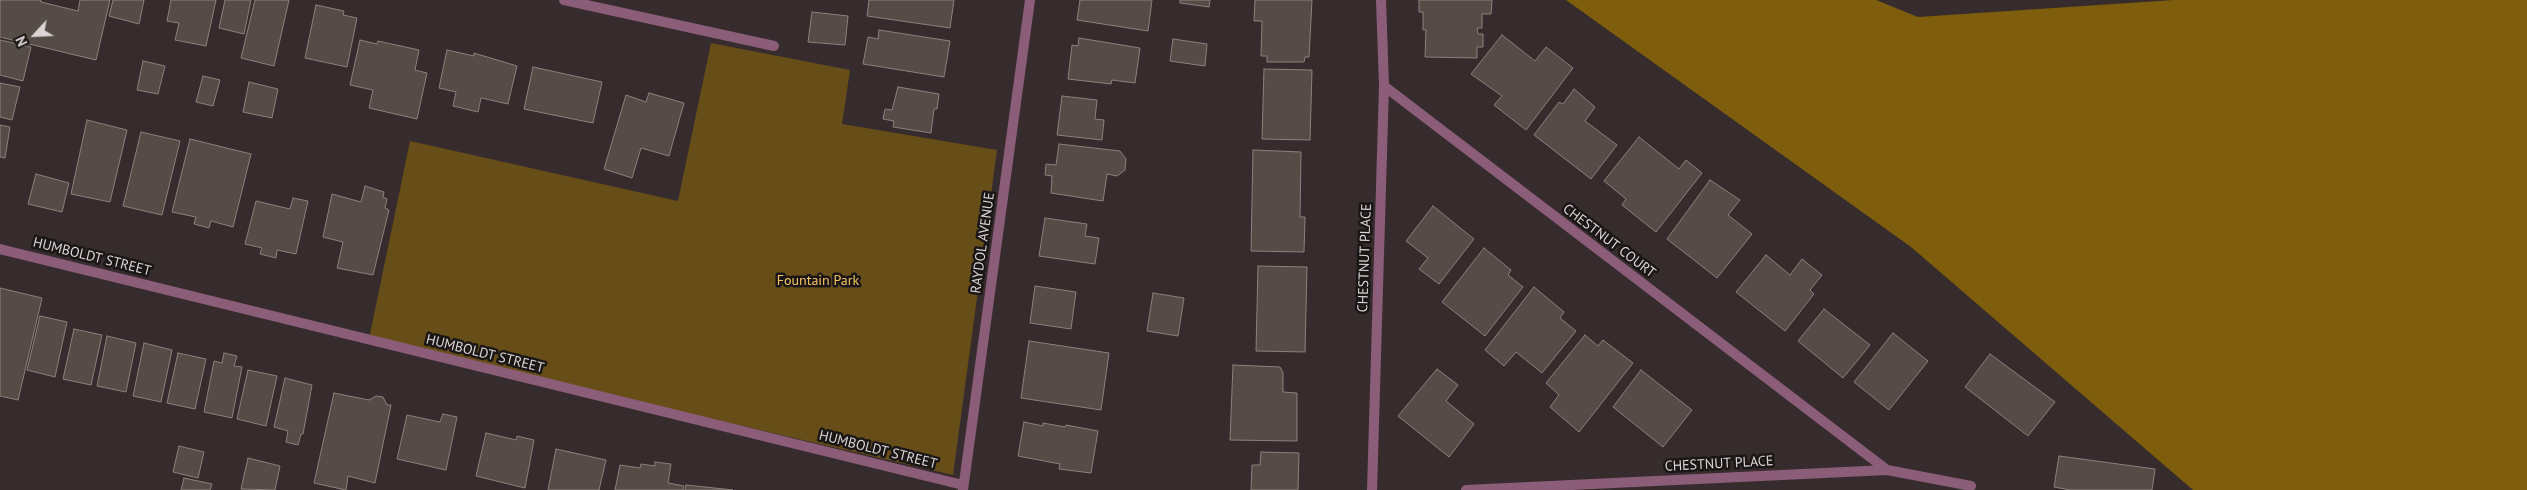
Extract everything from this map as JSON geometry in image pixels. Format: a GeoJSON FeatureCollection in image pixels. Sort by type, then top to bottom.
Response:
{"type":"FeatureCollection","features":[{"type":"Feature","properties":{"kind":"street"},"geometry":{"type":"LineString","coordinates":[[564,0],[774,46]]}},
{"type":"Feature","properties":{"kind":"street","name":"RAYDOL AVENUE"},"geometry":{"type":"LineString","coordinates":[[963,488],[1030,0]]}},
{"type":"Feature","properties":{"kind":"street"},"geometry":{"type":"LineString","coordinates":[[1381,0],[1384,86]]}},
{"type":"Feature","properties":{"kind":"street","name":"CHESTNUT COURT"},"geometry":{"type":"LineString","coordinates":[[1384,86],[1887,470]]}},
{"type":"Feature","properties":{"kind":"street","name":"CHESTNUT PLACE"},"geometry":{"type":"LineString","coordinates":[[1372,490],[1384,86]]}},
{"type":"Feature","properties":{"kind":"street","name":"HUMBOLDT STREET"},"geometry":{"type":"LineString","coordinates":[[0,248],[963,488]]}},
{"type":"Feature","properties":{"kind":"street","name":"CHESTNUT PLACE"},"geometry":{"type":"LineString","coordinates":[[1466,490],[1887,470],[1971,486]]}},
{"type":"Feature","properties":{"kind":"green space","name":"Fountain Park"},"geometry":{"type":"Polygon","coordinates":[[[711,43],[850,70],[842,124],[997,150],[953,475],[369,339],[410,141],[678,201],[711,43]]]}},
{"type":"Feature","properties":{"kind":"shaded area"},"geometry":{"type":"Polygon","coordinates":[[[1566,0],[1876,0],[1918,17],[2174,0],[2527,0],[2527,490],[2193,490],[1911,247],[1566,0]]]}},
{"type":"Feature","properties":{"kind":"building"},"geometry":{"type":"Polygon","coordinates":[[[0,0],[41,0],[41,2],[78,11],[80,0],[110,0],[96,60],[0,37],[0,0]]]}},
{"type":"Feature","properties":{"kind":"building"},"geometry":{"type":"Polygon","coordinates":[[[113,0],[144,0],[139,24],[109,16],[113,0]]]}},
{"type":"Feature","properties":{"kind":"building"},"geometry":{"type":"Polygon","coordinates":[[[171,0],[216,0],[206,46],[175,40],[179,23],[167,21],[171,0]]]}},
{"type":"Feature","properties":{"kind":"building"},"geometry":{"type":"Polygon","coordinates":[[[225,0],[251,0],[244,34],[219,28],[225,0]]]}},
{"type":"Feature","properties":{"kind":"building"},"geometry":{"type":"Polygon","coordinates":[[[255,0],[289,0],[274,66],[241,58],[255,0]]]}},
{"type":"Feature","properties":{"kind":"building"},"geometry":{"type":"Polygon","coordinates":[[[869,0],[954,0],[950,28],[867,16],[869,0]]]}},
{"type":"Feature","properties":{"kind":"building"},"geometry":{"type":"Polygon","coordinates":[[[1080,0],[1152,0],[1148,31],[1077,20],[1080,0]]]}},
{"type":"Feature","properties":{"kind":"building"},"geometry":{"type":"Polygon","coordinates":[[[1180,0],[1210,0],[1209,7],[1180,3],[1180,0]]]}},
{"type":"Feature","properties":{"kind":"building"},"geometry":{"type":"Polygon","coordinates":[[[1255,0],[1312,0],[1309,57],[1305,57],[1304,62],[1267,62],[1267,56],[1261,56],[1262,21],[1254,21],[1255,0]]]}},
{"type":"Feature","properties":{"kind":"building"},"geometry":{"type":"Polygon","coordinates":[[[1419,0],[1492,0],[1491,14],[1482,14],[1482,28],[1477,28],[1478,34],[1483,34],[1483,47],[1477,47],[1477,58],[1425,57],[1426,30],[1423,30],[1423,12],[1419,12],[1419,0]]]}},
{"type":"Feature","properties":{"kind":"building"},"geometry":{"type":"Polygon","coordinates":[[[316,5],[344,11],[343,15],[357,18],[347,67],[305,58],[316,5]]]}},
{"type":"Feature","properties":{"kind":"building"},"geometry":{"type":"Polygon","coordinates":[[[812,12],[848,16],[845,45],[808,42],[812,12]]]}},
{"type":"Feature","properties":{"kind":"building"},"geometry":{"type":"Polygon","coordinates":[[[879,30],[950,41],[944,77],[863,64],[868,37],[878,39],[879,30]]]}},
{"type":"Feature","properties":{"kind":"building"},"geometry":{"type":"Polygon","coordinates":[[[1502,35],[1535,61],[1546,47],[1573,68],[1526,130],[1494,105],[1502,96],[1471,74],[1502,35]]]}},
{"type":"Feature","properties":{"kind":"building"},"geometry":{"type":"Polygon","coordinates":[[[1079,38],[1140,48],[1135,83],[1112,80],[1111,84],[1068,79],[1072,45],[1078,46],[1079,38]]]}},
{"type":"Feature","properties":{"kind":"building"},"geometry":{"type":"Polygon","coordinates":[[[1173,39],[1207,44],[1205,66],[1170,61],[1173,39]]]}},
{"type":"Feature","properties":{"kind":"building"},"geometry":{"type":"Polygon","coordinates":[[[0,40],[31,47],[23,81],[0,75],[0,40]]]}},
{"type":"Feature","properties":{"kind":"building"},"geometry":{"type":"Polygon","coordinates":[[[360,40],[377,44],[378,41],[419,50],[415,70],[427,73],[417,119],[369,108],[373,90],[350,85],[360,40]]]}},
{"type":"Feature","properties":{"kind":"building"},"geometry":{"type":"Polygon","coordinates":[[[447,50],[474,56],[474,53],[517,66],[508,104],[481,98],[478,112],[453,106],[456,92],[439,88],[447,50]]]}},
{"type":"Feature","properties":{"kind":"building"},"geometry":{"type":"Polygon","coordinates":[[[143,61],[165,66],[158,94],[137,90],[143,61]]]}},
{"type":"Feature","properties":{"kind":"building"},"geometry":{"type":"Polygon","coordinates":[[[533,67],[602,82],[593,123],[524,109],[533,67]]]}},
{"type":"Feature","properties":{"kind":"building"},"geometry":{"type":"Polygon","coordinates":[[[1264,69],[1312,70],[1310,140],[1262,139],[1264,69]]]}},
{"type":"Feature","properties":{"kind":"building"},"geometry":{"type":"Polygon","coordinates":[[[203,76],[220,80],[213,106],[196,102],[203,76]]]}},
{"type":"Feature","properties":{"kind":"building"},"geometry":{"type":"Polygon","coordinates":[[[249,82],[278,89],[272,118],[243,112],[249,82]]]}},
{"type":"Feature","properties":{"kind":"building"},"geometry":{"type":"Polygon","coordinates":[[[0,83],[20,87],[12,120],[0,117],[0,83]]]}},
{"type":"Feature","properties":{"kind":"building"},"geometry":{"type":"Polygon","coordinates":[[[898,87],[939,94],[937,109],[934,109],[931,133],[893,127],[894,121],[883,119],[885,109],[892,110],[898,87]]]}},
{"type":"Feature","properties":{"kind":"building"},"geometry":{"type":"Polygon","coordinates":[[[1574,89],[1595,107],[1585,121],[1617,145],[1591,179],[1534,135],[1559,102],[1563,104],[1574,89]]]}},
{"type":"Feature","properties":{"kind":"building"},"geometry":{"type":"Polygon","coordinates":[[[649,93],[684,103],[669,156],[641,148],[632,178],[604,169],[626,95],[646,102],[649,93]]]}},
{"type":"Feature","properties":{"kind":"building"},"geometry":{"type":"Polygon","coordinates":[[[1062,96],[1097,100],[1095,119],[1104,120],[1102,140],[1057,135],[1062,96]]]}},
{"type":"Feature","properties":{"kind":"building"},"geometry":{"type":"Polygon","coordinates":[[[87,120],[127,130],[110,202],[71,194],[87,120]]]}},
{"type":"Feature","properties":{"kind":"building"},"geometry":{"type":"Polygon","coordinates":[[[0,125],[10,127],[5,158],[0,157],[0,125]]]}},
{"type":"Feature","properties":{"kind":"building"},"geometry":{"type":"Polygon","coordinates":[[[141,132],[180,141],[162,215],[123,206],[141,132]]]}},
{"type":"Feature","properties":{"kind":"building"},"geometry":{"type":"Polygon","coordinates":[[[1639,137],[1679,169],[1686,160],[1702,173],[1656,232],[1622,205],[1626,199],[1604,181],[1639,137]]]}},
{"type":"Feature","properties":{"kind":"building"},"geometry":{"type":"Polygon","coordinates":[[[190,139],[251,154],[233,227],[211,221],[209,228],[194,224],[196,217],[172,212],[190,139]]]}},
{"type":"Feature","properties":{"kind":"building"},"geometry":{"type":"Polygon","coordinates":[[[1059,144],[1120,151],[1126,159],[1125,170],[1117,176],[1107,174],[1103,201],[1051,193],[1052,176],[1045,175],[1046,164],[1056,165],[1059,144]]]}},
{"type":"Feature","properties":{"kind":"building"},"geometry":{"type":"Polygon","coordinates":[[[1253,150],[1301,152],[1300,217],[1305,217],[1304,252],[1251,251],[1253,150]]]}},
{"type":"Feature","properties":{"kind":"building"},"geometry":{"type":"Polygon","coordinates":[[[36,174],[69,183],[62,212],[28,204],[36,174]]]}},
{"type":"Feature","properties":{"kind":"building"},"geometry":{"type":"Polygon","coordinates":[[[1710,180],[1740,200],[1728,215],[1752,234],[1717,278],[1667,239],[1710,180]]]}},
{"type":"Feature","properties":{"kind":"building"},"geometry":{"type":"Polygon","coordinates":[[[365,186],[384,192],[383,197],[387,199],[385,208],[389,210],[373,275],[337,268],[343,242],[323,237],[332,194],[361,202],[365,186]]]}},
{"type":"Feature","properties":{"kind":"building"},"geometry":{"type":"Polygon","coordinates":[[[293,198],[308,201],[296,254],[277,250],[276,258],[260,254],[262,248],[245,244],[256,201],[290,209],[293,198]]]}},
{"type":"Feature","properties":{"kind":"building"},"geometry":{"type":"Polygon","coordinates":[[[1433,206],[1474,239],[1439,284],[1419,269],[1428,258],[1406,241],[1433,206]]]}},
{"type":"Feature","properties":{"kind":"building"},"geometry":{"type":"Polygon","coordinates":[[[1045,218],[1087,224],[1085,236],[1099,238],[1095,264],[1039,256],[1045,218]]]}},
{"type":"Feature","properties":{"kind":"building"},"geometry":{"type":"Polygon","coordinates":[[[1484,248],[1511,270],[1508,275],[1523,287],[1485,336],[1442,302],[1484,248]]]}},
{"type":"Feature","properties":{"kind":"building"},"geometry":{"type":"Polygon","coordinates":[[[1766,255],[1790,275],[1802,259],[1822,275],[1810,290],[1814,294],[1785,331],[1736,292],[1766,255]]]}},
{"type":"Feature","properties":{"kind":"building"},"geometry":{"type":"Polygon","coordinates":[[[1258,266],[1307,267],[1305,352],[1256,351],[1258,266]]]}},
{"type":"Feature","properties":{"kind":"building"},"geometry":{"type":"Polygon","coordinates":[[[1035,286],[1076,292],[1071,329],[1030,323],[1035,286]]]}},
{"type":"Feature","properties":{"kind":"building"},"geometry":{"type":"Polygon","coordinates":[[[1534,287],[1564,312],[1560,318],[1576,331],[1542,373],[1516,352],[1504,366],[1485,350],[1534,287]]]}},
{"type":"Feature","properties":{"kind":"building"},"geometry":{"type":"Polygon","coordinates":[[[0,288],[42,298],[18,400],[0,396],[0,288]]]}},
{"type":"Feature","properties":{"kind":"building"},"geometry":{"type":"Polygon","coordinates":[[[1153,293],[1184,298],[1178,336],[1147,331],[1153,293]]]}},
{"type":"Feature","properties":{"kind":"building"},"geometry":{"type":"Polygon","coordinates":[[[1824,309],[1870,345],[1843,378],[1798,341],[1824,309]]]}},
{"type":"Feature","properties":{"kind":"building"},"geometry":{"type":"Polygon","coordinates":[[[40,316],[67,322],[55,377],[27,370],[40,316]]]}},
{"type":"Feature","properties":{"kind":"building"},"geometry":{"type":"Polygon","coordinates":[[[74,329],[102,335],[91,385],[63,379],[74,329]]]}},
{"type":"Feature","properties":{"kind":"building"},"geometry":{"type":"Polygon","coordinates":[[[1893,333],[1928,361],[1889,410],[1854,382],[1893,333]]]}},
{"type":"Feature","properties":{"kind":"building"},"geometry":{"type":"Polygon","coordinates":[[[1585,335],[1598,346],[1603,340],[1633,363],[1579,432],[1550,407],[1559,395],[1546,383],[1585,335]]]}},
{"type":"Feature","properties":{"kind":"building"},"geometry":{"type":"Polygon","coordinates":[[[107,336],[136,343],[126,392],[97,386],[107,336]]]}},
{"type":"Feature","properties":{"kind":"building"},"geometry":{"type":"Polygon","coordinates":[[[1029,341],[1109,353],[1101,410],[1021,398],[1029,341]]]}},
{"type":"Feature","properties":{"kind":"building"},"geometry":{"type":"Polygon","coordinates":[[[144,343],[172,350],[161,402],[133,396],[144,343]]]}},
{"type":"Feature","properties":{"kind":"building"},"geometry":{"type":"Polygon","coordinates":[[[178,353],[206,359],[195,409],[167,403],[178,353]]]}},
{"type":"Feature","properties":{"kind":"building"},"geometry":{"type":"Polygon","coordinates":[[[224,353],[237,356],[234,366],[242,367],[232,418],[204,412],[214,361],[222,363],[224,353]]]}},
{"type":"Feature","properties":{"kind":"building"},"geometry":{"type":"Polygon","coordinates":[[[1990,354],[2055,402],[2028,436],[1965,387],[1990,354]]]}},
{"type":"Feature","properties":{"kind":"building"},"geometry":{"type":"Polygon","coordinates":[[[1233,365],[1280,367],[1283,373],[1283,392],[1297,393],[1297,441],[1230,440],[1233,365]]]}},
{"type":"Feature","properties":{"kind":"building"},"geometry":{"type":"Polygon","coordinates":[[[1437,369],[1458,385],[1446,401],[1474,424],[1449,457],[1398,416],[1437,369]]]}},
{"type":"Feature","properties":{"kind":"building"},"geometry":{"type":"Polygon","coordinates":[[[248,370],[277,376],[266,426],[237,419],[248,370]]]}},
{"type":"Feature","properties":{"kind":"building"},"geometry":{"type":"Polygon","coordinates":[[[1641,370],[1692,410],[1663,447],[1613,407],[1641,370]]]}},
{"type":"Feature","properties":{"kind":"building"},"geometry":{"type":"Polygon","coordinates":[[[285,378],[312,385],[303,434],[301,434],[298,445],[286,442],[288,431],[274,427],[285,378]]]}},
{"type":"Feature","properties":{"kind":"building"},"geometry":{"type":"Polygon","coordinates":[[[334,393],[369,400],[376,396],[383,397],[387,405],[391,405],[375,483],[348,476],[346,490],[314,483],[334,393]]]}},
{"type":"Feature","properties":{"kind":"building"},"geometry":{"type":"Polygon","coordinates":[[[443,414],[457,417],[446,470],[397,459],[407,415],[440,422],[443,414]]]}},
{"type":"Feature","properties":{"kind":"building"},"geometry":{"type":"Polygon","coordinates":[[[1024,422],[1043,426],[1043,423],[1065,427],[1066,425],[1098,431],[1091,473],[1059,469],[1060,464],[1018,456],[1024,422]]]}},
{"type":"Feature","properties":{"kind":"building"},"geometry":{"type":"Polygon","coordinates":[[[486,433],[516,440],[517,436],[534,440],[525,488],[476,476],[486,433]]]}},
{"type":"Feature","properties":{"kind":"building"},"geometry":{"type":"Polygon","coordinates":[[[179,446],[204,452],[198,478],[173,472],[179,446]]]}},
{"type":"Feature","properties":{"kind":"building"},"geometry":{"type":"Polygon","coordinates":[[[556,449],[606,460],[599,490],[548,490],[556,449]]]}},
{"type":"Feature","properties":{"kind":"building"},"geometry":{"type":"Polygon","coordinates":[[[1261,452],[1299,453],[1298,490],[1251,490],[1252,465],[1260,465],[1261,452]]]}},
{"type":"Feature","properties":{"kind":"building"},"geometry":{"type":"Polygon","coordinates":[[[2059,456],[2155,469],[2152,490],[2071,490],[2054,487],[2059,456]]]}},
{"type":"Feature","properties":{"kind":"building"},"geometry":{"type":"Polygon","coordinates":[[[248,458],[280,466],[275,490],[241,489],[248,458]]]}},
{"type":"Feature","properties":{"kind":"building"},"geometry":{"type":"Polygon","coordinates":[[[655,462],[671,464],[668,483],[684,486],[683,490],[615,490],[620,465],[640,468],[641,464],[655,466],[655,462]]]}},
{"type":"Feature","properties":{"kind":"building"},"geometry":{"type":"Polygon","coordinates":[[[184,478],[212,484],[210,490],[181,490],[184,478]]]}},
{"type":"Feature","properties":{"kind":"building"},"geometry":{"type":"Polygon","coordinates":[[[686,485],[733,490],[685,490],[686,485]]]}}]}
